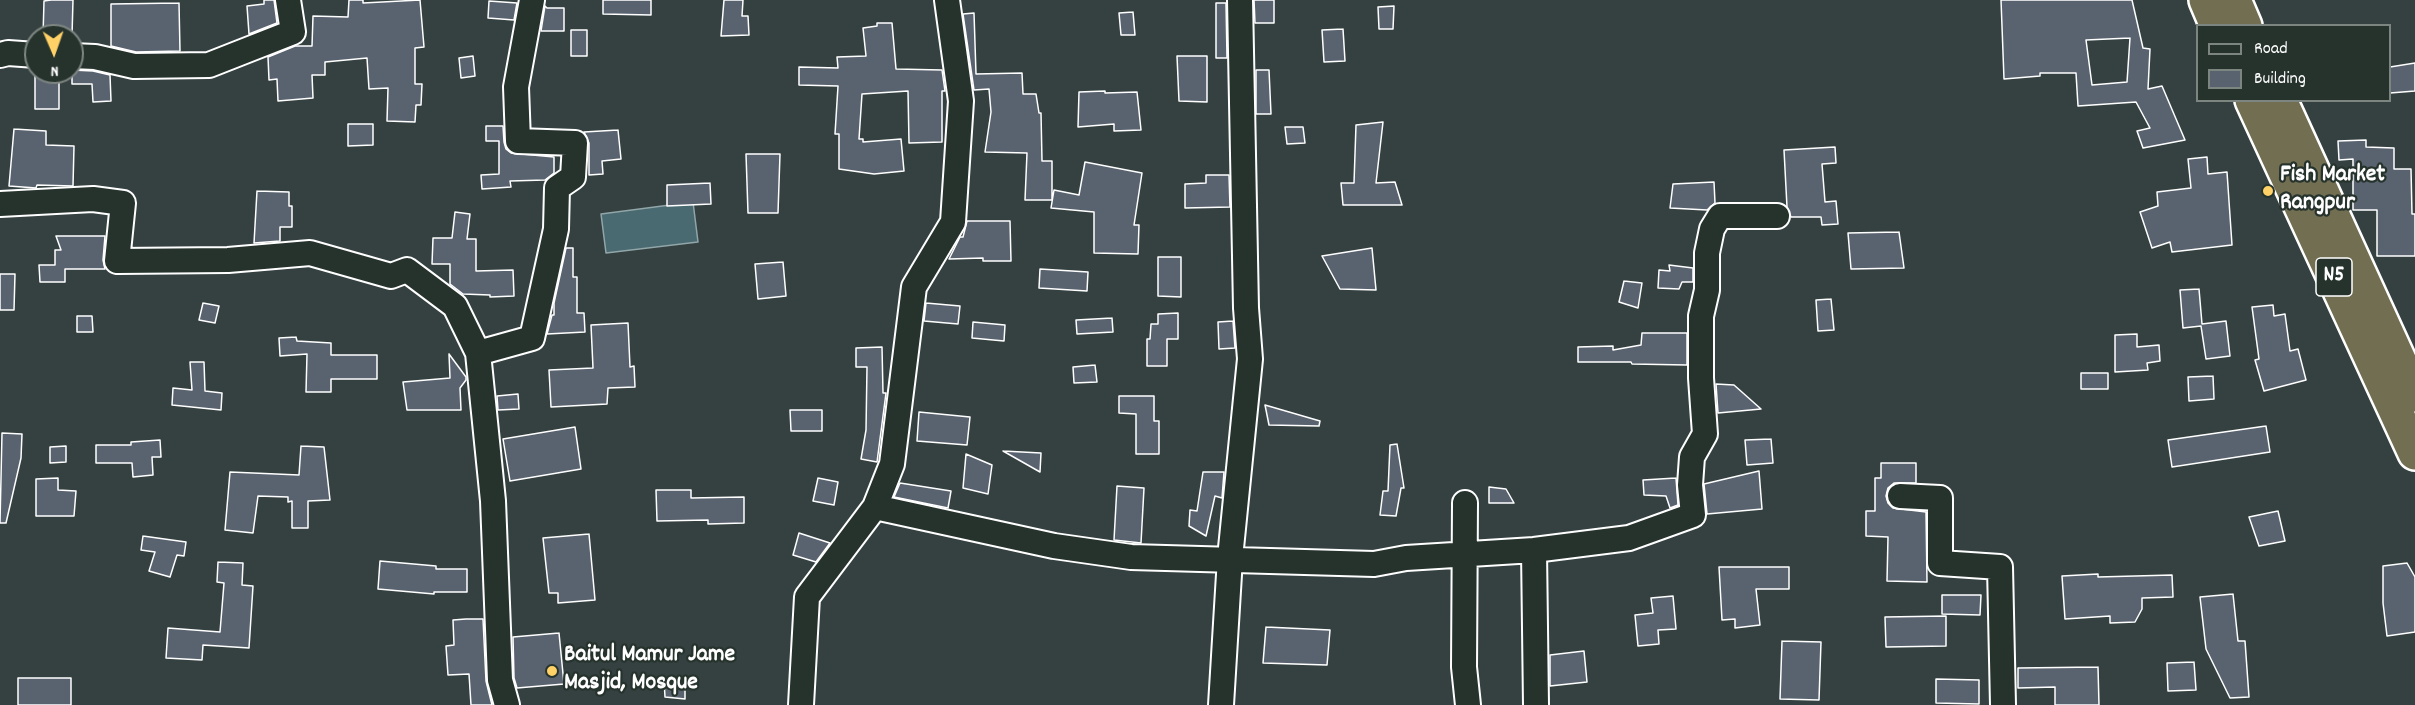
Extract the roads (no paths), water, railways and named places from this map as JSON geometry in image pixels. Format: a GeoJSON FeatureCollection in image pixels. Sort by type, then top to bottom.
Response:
{"type":"FeatureCollection","features":[{"type":"Feature","properties":{"kind":"highway"},"geometry":{"type":"LineString","coordinates":[[2206,0],[2216,24]]}},
{"type":"Feature","properties":{"kind":"highway"},"geometry":{"type":"LineString","coordinates":[[2234,0],[2245,24]]}},
{"type":"Feature","properties":{"kind":"highway","name":"N5"},"geometry":{"type":"LineString","coordinates":[[2253,102],[2415,395]]}},
{"type":"Feature","properties":{"kind":"highway","name":"N5"},"geometry":{"type":"LineString","coordinates":[[2281,102],[2332,244],[2415,453]]}},
{"type":"Feature","properties":{"kind":"street"},"geometry":{"type":"LineString","coordinates":[[84,57],[134,66],[209,65],[293,32],[288,0]]}},
{"type":"Feature","properties":{"kind":"street"},"geometry":{"type":"LineString","coordinates":[[478,353],[532,338],[556,229],[557,188],[573,177],[576,143],[518,141],[516,87],[532,0]]}},
{"type":"Feature","properties":{"kind":"street"},"geometry":{"type":"LineString","coordinates":[[801,705],[807,597],[875,507],[892,464],[914,287],[953,222],[961,101],[947,0]]}},
{"type":"Feature","properties":{"kind":"street"},"geometry":{"type":"LineString","coordinates":[[1221,705],[1230,558],[1250,359],[1246,297],[1240,0]]}},
{"type":"Feature","properties":{"kind":"street"},"geometry":{"type":"LineString","coordinates":[[0,55],[24,54]]}},
{"type":"Feature","properties":{"kind":"street"},"geometry":{"type":"LineString","coordinates":[[0,204],[93,199],[123,203],[117,261],[228,260],[310,252],[391,276],[407,270],[455,306],[478,353],[493,501],[500,680],[507,705]]}},
{"type":"Feature","properties":{"kind":"street"},"geometry":{"type":"LineString","coordinates":[[875,507],[1054,546],[1131,556],[1374,564],[1406,558],[1534,550],[1629,538],[1693,515],[1690,485],[1692,458],[1705,434],[1701,378],[1701,316],[1707,290],[1707,253],[1712,229],[1720,216],[1777,216]]}},
{"type":"Feature","properties":{"kind":"street"},"geometry":{"type":"LineString","coordinates":[[1900,496],[1940,498],[1940,563],[2000,567],[2003,705]]}},
{"type":"Feature","properties":{"kind":"street"},"geometry":{"type":"LineString","coordinates":[[1465,503],[1464,667],[1468,705]]}},
{"type":"Feature","properties":{"kind":"street"},"geometry":{"type":"LineString","coordinates":[[1534,550],[1536,705]]}},
{"type":"Feature","properties":{"kind":"water"},"geometry":{"type":"Polygon","coordinates":[[[693,202],[698,242],[606,253],[601,214],[693,202]]]}},
{"type":"Feature","properties":{"kind":"place","name":"Fish Market Rangpur"},"geometry":{"type":"Point","coordinates":[2268,191]}},
{"type":"Feature","properties":{"kind":"place","name":"Baitul Mamur Jame Masjid, Mosque"},"geometry":{"type":"Point","coordinates":[552,671]}}]}
